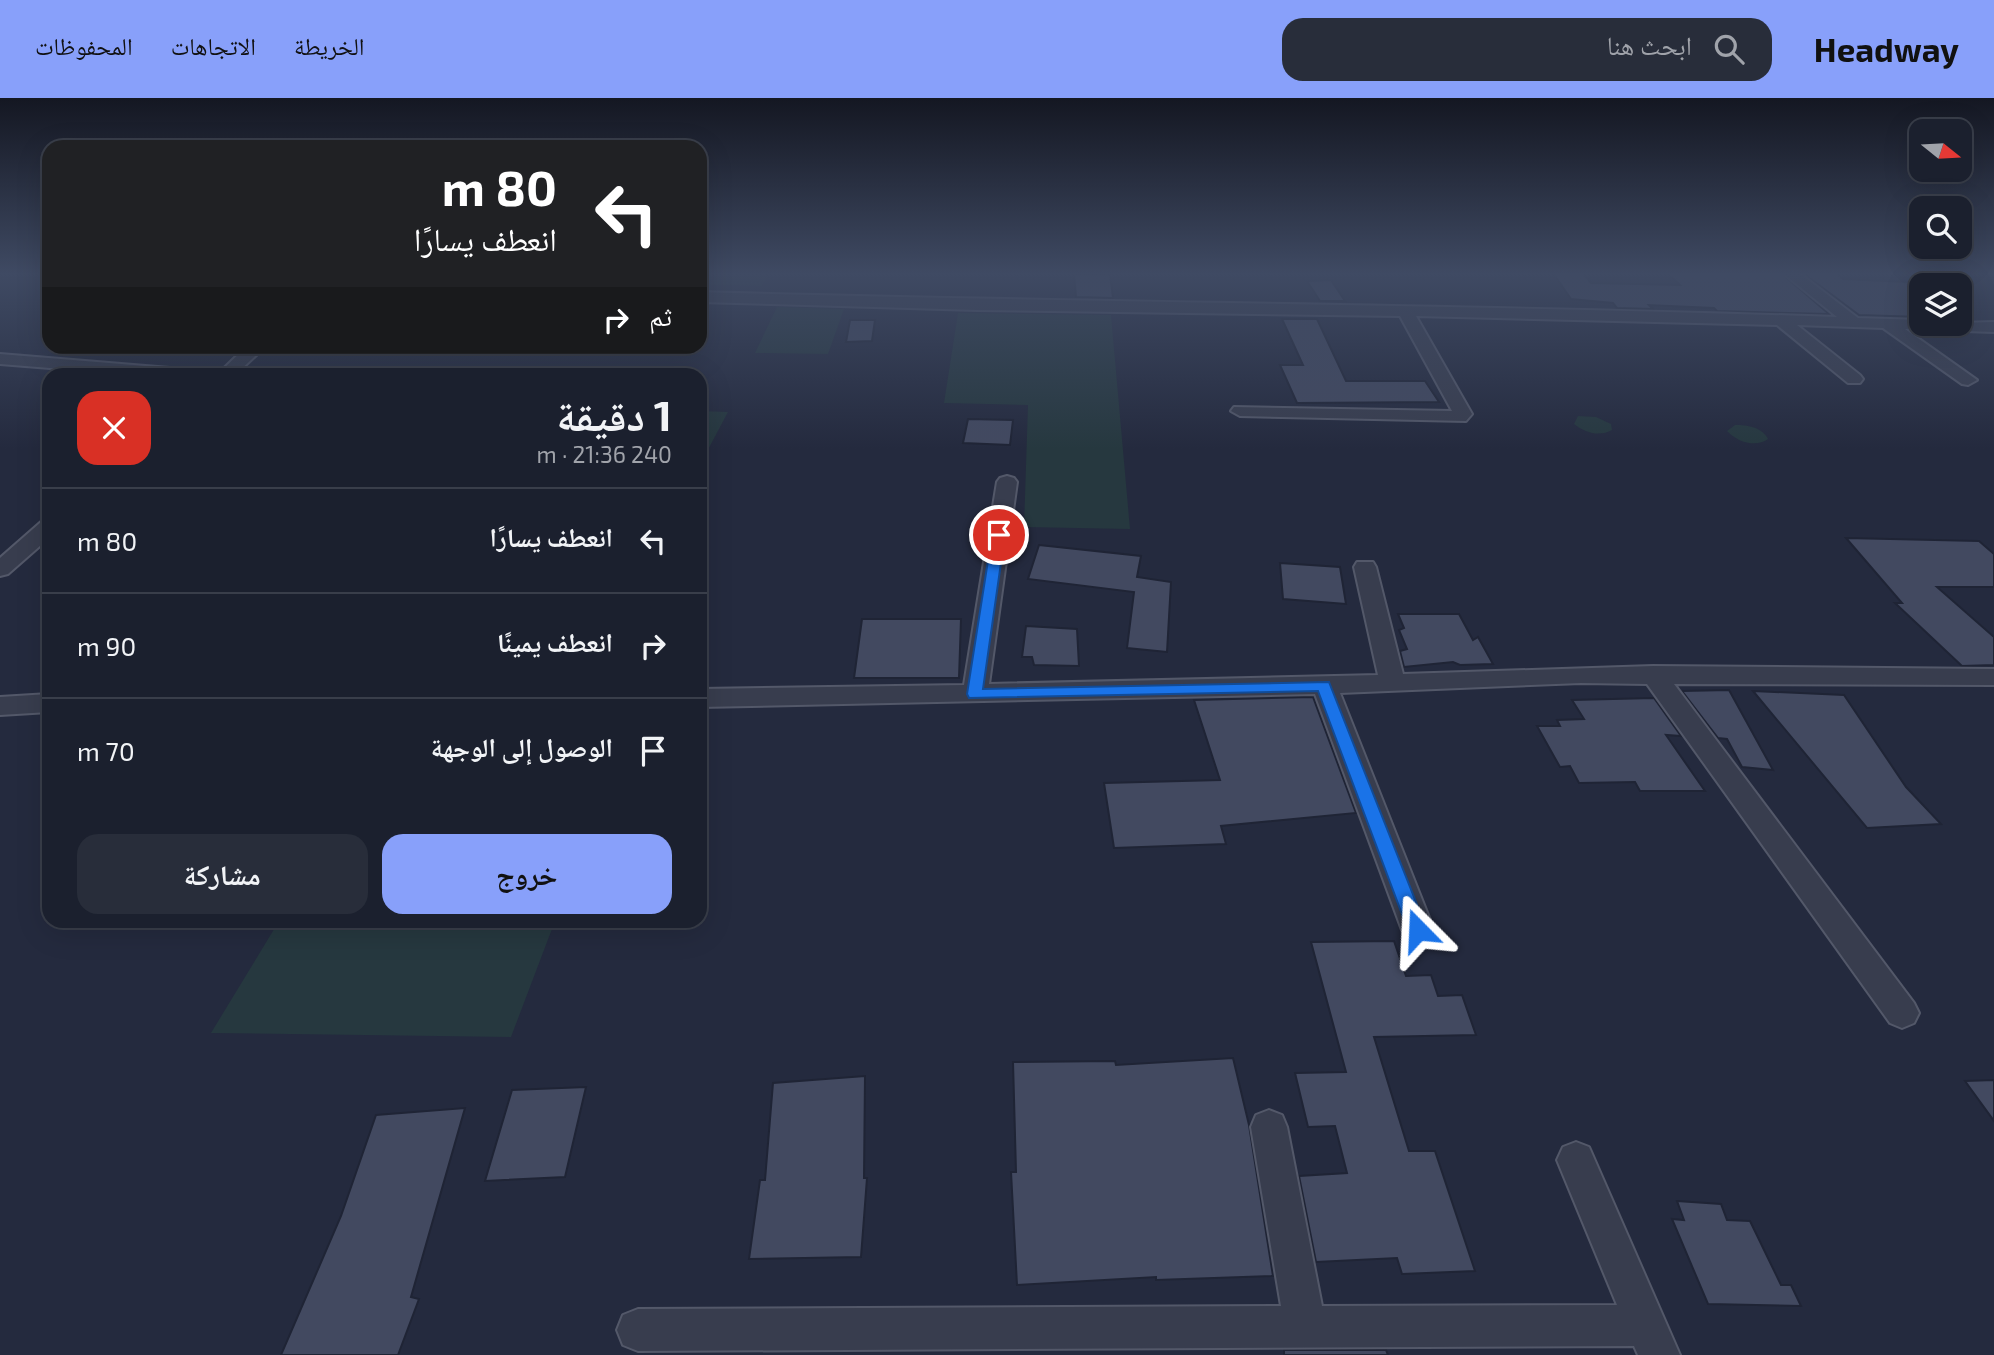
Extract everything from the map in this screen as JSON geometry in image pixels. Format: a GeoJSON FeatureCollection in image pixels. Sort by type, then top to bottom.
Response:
{"type":"FeatureCollection","features":[{"type":"Feature","properties":{"kind":"street"},"geometry":{"type":"LineString","coordinates":[[1240,411],[1459,417],[1463,414],[1417,332]]}},
{"type":"Feature","properties":{"kind":"street"},"geometry":{"type":"LineString","coordinates":[[1795,332],[1854,379]]}},
{"type":"Feature","properties":{"kind":"street"},"geometry":{"type":"LineString","coordinates":[[1899,332],[1968,380]]}},
{"type":"Feature","properties":{"kind":"street"},"geometry":{"type":"LineString","coordinates":[[233,368],[249,354]]}},
{"type":"Feature","properties":{"kind":"street"},"geometry":{"type":"LineString","coordinates":[[0,359],[109,368]]}},
{"type":"Feature","properties":{"kind":"street"},"geometry":{"type":"LineString","coordinates":[[975,694],[1007,482]]}},
{"type":"Feature","properties":{"kind":"street"},"geometry":{"type":"LineString","coordinates":[[0,569],[42,533]]}},
{"type":"Feature","properties":{"kind":"street"},"geometry":{"type":"LineString","coordinates":[[1366,567],[1392,682]]}},
{"type":"Feature","properties":{"kind":"street"},"geometry":{"type":"LineString","coordinates":[[707,698],[975,694],[1653,674],[1994,677]]}},
{"type":"Feature","properties":{"kind":"street"},"geometry":{"type":"LineString","coordinates":[[1653,674],[1902,1013]]}},
{"type":"Feature","properties":{"kind":"street"},"geometry":{"type":"LineString","coordinates":[[1324,685],[1418,930]]}},
{"type":"Feature","properties":{"kind":"street"},"geometry":{"type":"LineString","coordinates":[[0,706],[42,703]]}},
{"type":"Feature","properties":{"kind":"street"},"geometry":{"type":"LineString","coordinates":[[1269,1127],[1305,1327]]}},
{"type":"Feature","properties":{"kind":"street"},"geometry":{"type":"LineString","coordinates":[[638,1330],[1305,1327],[1653,1340],[1576,1160]]}},
{"type":"Feature","properties":{"kind":"shaded area"},"geometry":{"type":"Polygon","coordinates":[[[765,332],[836,332],[828,354],[755,353],[765,332]]]}},
{"type":"Feature","properties":{"kind":"shaded area"},"geometry":{"type":"Polygon","coordinates":[[[955,332],[1112,332],[1130,529],[1024,527],[1028,405],[944,403],[955,332]]]}},
{"type":"Feature","properties":{"kind":"shaded area"},"geometry":{"type":"Polygon","coordinates":[[[707,411],[728,412],[707,451],[707,411]]]}},
{"type":"Feature","properties":{"kind":"shaded area"},"geometry":{"type":"Polygon","coordinates":[[[1578,416],[1596,417],[1611,424],[1612,430],[1598,434],[1583,430],[1574,424],[1578,416]]]}},
{"type":"Feature","properties":{"kind":"shaded area"},"geometry":{"type":"Polygon","coordinates":[[[1735,425],[1758,429],[1768,439],[1758,443],[1741,441],[1727,431],[1735,425]]]}},
{"type":"Feature","properties":{"kind":"shaded area"},"geometry":{"type":"Polygon","coordinates":[[[274,928],[552,928],[511,1037],[211,1033],[274,928]]]}},
{"type":"Feature","properties":{"kind":"building"},"geometry":{"type":"Polygon","coordinates":[[[848,332],[873,332],[872,341],[846,342],[848,332]]]}},
{"type":"Feature","properties":{"kind":"building"},"geometry":{"type":"Polygon","coordinates":[[[1288,332],[1323,332],[1346,381],[1425,381],[1439,402],[1297,403],[1280,365],[1303,365],[1288,332]]]}},
{"type":"Feature","properties":{"kind":"building"},"geometry":{"type":"Polygon","coordinates":[[[968,419],[1013,420],[1010,445],[963,443],[968,419]]]}},
{"type":"Feature","properties":{"kind":"building"},"geometry":{"type":"Polygon","coordinates":[[[1846,538],[1979,541],[1994,554],[1994,587],[1937,587],[1994,637],[1994,665],[1962,666],[1895,603],[1902,603],[1846,538]]]}},
{"type":"Feature","properties":{"kind":"building"},"geometry":{"type":"Polygon","coordinates":[[[1039,545],[1141,556],[1137,577],[1171,582],[1167,652],[1127,648],[1134,592],[1028,579],[1039,545]]]}},
{"type":"Feature","properties":{"kind":"building"},"geometry":{"type":"Polygon","coordinates":[[[1280,563],[1340,567],[1346,604],[1283,599],[1280,563]]]}},
{"type":"Feature","properties":{"kind":"building"},"geometry":{"type":"Polygon","coordinates":[[[1398,614],[1459,614],[1473,640],[1478,637],[1493,664],[1460,665],[1453,662],[1404,667],[1400,651],[1407,649],[1399,630],[1404,628],[1398,614]]]}},
{"type":"Feature","properties":{"kind":"building"},"geometry":{"type":"Polygon","coordinates":[[[862,619],[961,619],[959,678],[854,678],[862,619]]]}},
{"type":"Feature","properties":{"kind":"building"},"geometry":{"type":"Polygon","coordinates":[[[1026,626],[1077,629],[1079,666],[1034,665],[1032,657],[1022,657],[1026,626]]]}},
{"type":"Feature","properties":{"kind":"building"},"geometry":{"type":"Polygon","coordinates":[[[1729,690],[1773,770],[1742,767],[1727,739],[1718,738],[1682,691],[1729,690]]]}},
{"type":"Feature","properties":{"kind":"building"},"geometry":{"type":"Polygon","coordinates":[[[1753,691],[1844,695],[1906,787],[1941,824],[1867,828],[1753,691]]]}},
{"type":"Feature","properties":{"kind":"building"},"geometry":{"type":"Polygon","coordinates":[[[1313,697],[1356,813],[1221,826],[1226,844],[1114,848],[1104,783],[1220,780],[1194,700],[1313,697]]]}},
{"type":"Feature","properties":{"kind":"building"},"geometry":{"type":"Polygon","coordinates":[[[1654,698],[1681,736],[1666,735],[1705,791],[1640,791],[1635,782],[1579,783],[1570,766],[1560,767],[1537,726],[1560,726],[1557,720],[1584,719],[1572,700],[1654,698]]]}},
{"type":"Feature","properties":{"kind":"building"},"geometry":{"type":"Polygon","coordinates":[[[1394,941],[1406,976],[1431,975],[1438,996],[1462,995],[1476,1035],[1374,1037],[1409,1151],[1435,1151],[1475,1271],[1402,1274],[1397,1258],[1316,1262],[1299,1176],[1347,1173],[1335,1126],[1308,1127],[1295,1073],[1346,1072],[1311,942],[1394,941]]]}},
{"type":"Feature","properties":{"kind":"building"},"geometry":{"type":"Polygon","coordinates":[[[1233,1058],[1249,1125],[1273,1276],[1156,1280],[1156,1277],[1017,1285],[1011,1172],[1016,1172],[1013,1062],[1115,1061],[1116,1065],[1233,1058]]]}},
{"type":"Feature","properties":{"kind":"building"},"geometry":{"type":"Polygon","coordinates":[[[865,1076],[864,1178],[867,1178],[861,1257],[749,1259],[760,1180],[765,1180],[773,1083],[865,1076]]]}},
{"type":"Feature","properties":{"kind":"building"},"geometry":{"type":"Polygon","coordinates":[[[1994,1080],[1994,1121],[1965,1081],[1994,1080]]]}},
{"type":"Feature","properties":{"kind":"building"},"geometry":{"type":"Polygon","coordinates":[[[586,1087],[565,1177],[485,1181],[512,1090],[586,1087]]]}},
{"type":"Feature","properties":{"kind":"building"},"geometry":{"type":"Polygon","coordinates":[[[465,1108],[411,1297],[419,1299],[398,1355],[281,1355],[341,1216],[376,1115],[465,1108]]]}},
{"type":"Feature","properties":{"kind":"building"},"geometry":{"type":"Polygon","coordinates":[[[1677,1201],[1721,1204],[1727,1220],[1750,1221],[1781,1285],[1791,1285],[1801,1306],[1708,1304],[1672,1219],[1684,1220],[1677,1201]]]}},
{"type":"Feature","properties":{"kind":"building"},"geometry":{"type":"Polygon","coordinates":[[[1284,1350],[1386,1350],[1388,1355],[1284,1355],[1284,1350]]]}},
{"type":"Feature","properties":{"kind":"route"},"geometry":{"type":"LineString","coordinates":[[999,535],[975,694],[1324,685],[1418,930]]}}]}
